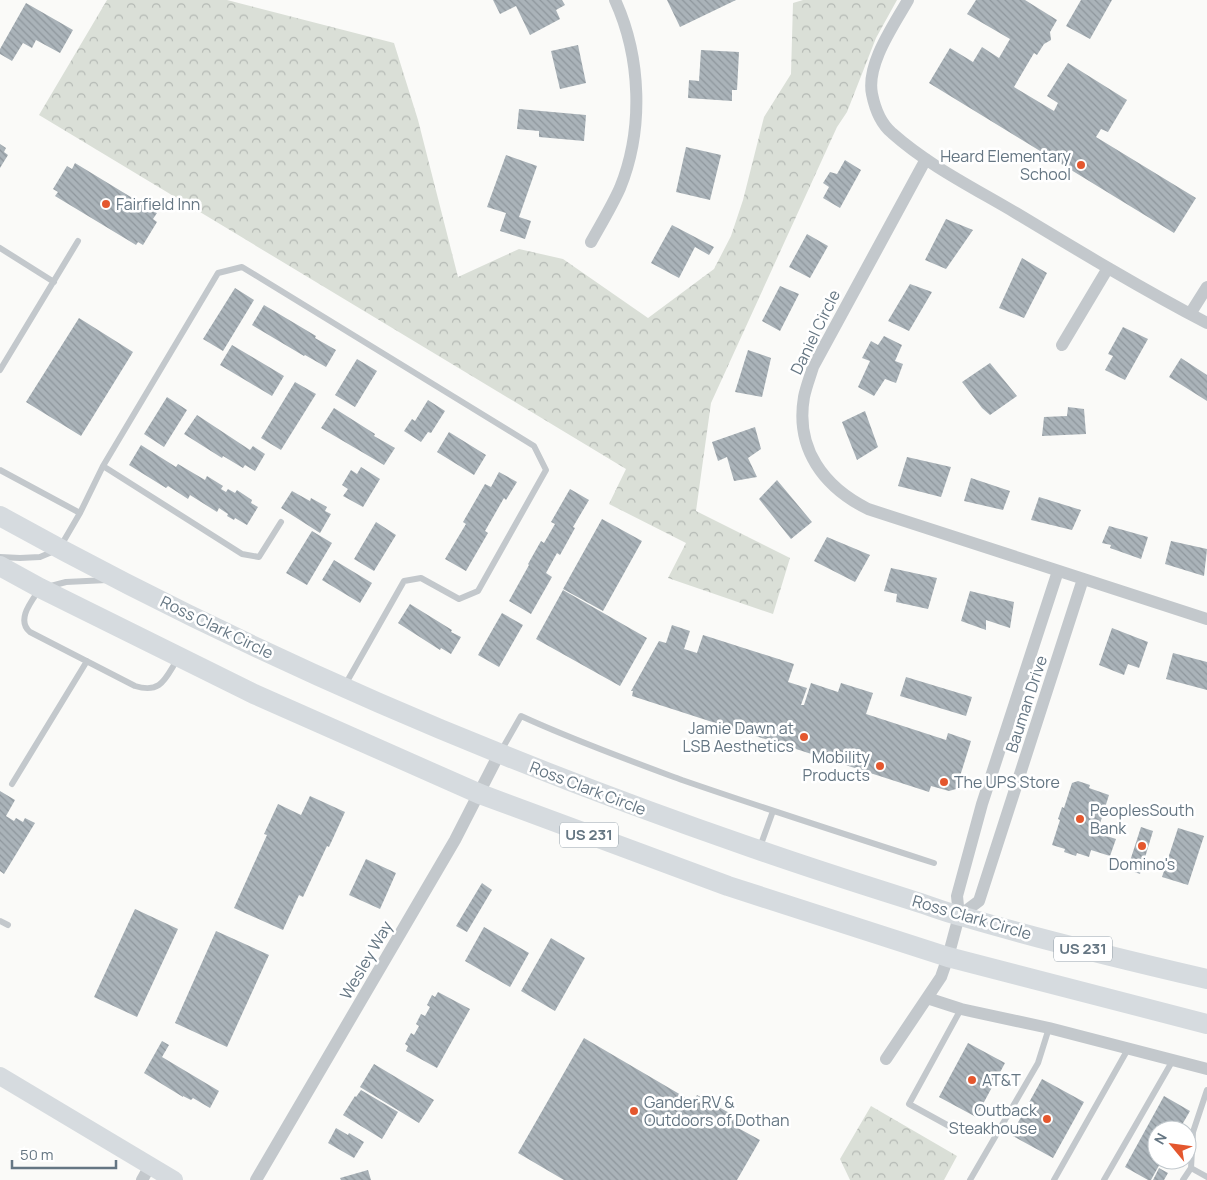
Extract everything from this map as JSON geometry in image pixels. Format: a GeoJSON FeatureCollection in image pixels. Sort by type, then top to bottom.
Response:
{"type":"FeatureCollection","features":[{"type":"Feature","properties":{"kind":"highway","name":"Ross Clark Circle"},"geometry":{"type":"LineString","coordinates":[[0,516],[120,580],[344,688],[499,754],[676,822],[959,916],[1126,960],[1207,979]]}},
{"type":"Feature","properties":{"kind":"highway","name":"US 231"},"geometry":{"type":"LineString","coordinates":[[0,566],[40,588],[254,694],[480,794],[728,886],[948,957],[1207,1024]]}},
{"type":"Feature","properties":{"kind":"main road"},"geometry":{"type":"LineString","coordinates":[[0,1076],[146,1173],[174,1180]]}},
{"type":"Feature","properties":{"kind":"street"},"geometry":{"type":"LineString","coordinates":[[591,242],[620,187],[626,169],[634,129],[636,87],[634,66],[625,24],[615,0]]}},
{"type":"Feature","properties":{"kind":"street"},"geometry":{"type":"LineString","coordinates":[[908,0],[878,56],[872,73],[871,91],[880,120],[891,132],[926,159],[1108,268],[1207,323]]}},
{"type":"Feature","properties":{"kind":"street","name":"Daniel Circle"},"geometry":{"type":"LineString","coordinates":[[926,159],[813,367],[802,408],[803,424],[813,460],[828,481],[847,497],[868,509],[1207,619]]}},
{"type":"Feature","properties":{"kind":"street"},"geometry":{"type":"LineString","coordinates":[[1062,345],[1108,268]]}},
{"type":"Feature","properties":{"kind":"street"},"geometry":{"type":"LineString","coordinates":[[1190,314],[1207,287]]}},
{"type":"Feature","properties":{"kind":"street","name":"Bauman Drive"},"geometry":{"type":"LineString","coordinates":[[886,1058],[940,977],[948,957],[959,916],[957,896],[982,804],[1058,571]]}},
{"type":"Feature","properties":{"kind":"street","name":"Bauman Drive"},"geometry":{"type":"LineString","coordinates":[[959,916],[979,901],[1083,579]]}},
{"type":"Feature","properties":{"kind":"street","name":"Wesley Way"},"geometry":{"type":"LineString","coordinates":[[256,1180],[480,794],[499,754]]}},
{"type":"Feature","properties":{"kind":"street"},"geometry":{"type":"LineString","coordinates":[[927,998],[962,1009],[1049,1028],[1207,1069]]}},
{"type":"Feature","properties":{"kind":"lane"},"geometry":{"type":"LineString","coordinates":[[0,370],[78,241]]}},
{"type":"Feature","properties":{"kind":"lane"},"geometry":{"type":"LineString","coordinates":[[0,248],[54,282]]}},
{"type":"Feature","properties":{"kind":"lane"},"geometry":{"type":"LineString","coordinates":[[0,557],[40,557],[59,549],[80,513],[103,466],[218,273],[242,267],[534,446],[546,470],[478,591],[459,600],[421,578],[404,581],[344,688]]}},
{"type":"Feature","properties":{"kind":"lane"},"geometry":{"type":"LineString","coordinates":[[103,466],[242,554],[259,557],[281,522]]}},
{"type":"Feature","properties":{"kind":"lane"},"geometry":{"type":"LineString","coordinates":[[0,470],[80,513]]}},
{"type":"Feature","properties":{"kind":"lane"},"geometry":{"type":"LineString","coordinates":[[120,580],[66,582],[40,588],[23,620],[25,627],[30,632],[135,686],[143,688],[154,688],[159,685],[180,657]]}},
{"type":"Feature","properties":{"kind":"lane"},"geometry":{"type":"LineString","coordinates":[[12,784],[87,661]]}},
{"type":"Feature","properties":{"kind":"lane"},"geometry":{"type":"LineString","coordinates":[[499,754],[521,716],[647,767],[773,811],[934,863]]}},
{"type":"Feature","properties":{"kind":"lane"},"geometry":{"type":"LineString","coordinates":[[759,850],[773,811]]}},
{"type":"Feature","properties":{"kind":"lane"},"geometry":{"type":"LineString","coordinates":[[0,921],[8,925]]}},
{"type":"Feature","properties":{"kind":"lane"},"geometry":{"type":"LineString","coordinates":[[949,1126],[908,1104],[962,1009]]}},
{"type":"Feature","properties":{"kind":"lane"},"geometry":{"type":"LineString","coordinates":[[970,1180],[1038,1063],[1049,1028]]}},
{"type":"Feature","properties":{"kind":"lane"},"geometry":{"type":"LineString","coordinates":[[1054,1180],[1128,1049]]}},
{"type":"Feature","properties":{"kind":"lane"},"geometry":{"type":"LineString","coordinates":[[1104,1180],[1173,1060]]}},
{"type":"Feature","properties":{"kind":"lane"},"geometry":{"type":"LineString","coordinates":[[1197,1120],[1207,1090]]}},
{"type":"Feature","properties":{"kind":"lane"},"geometry":{"type":"LineString","coordinates":[[1195,1170],[1207,1177]]}},
{"type":"Feature","properties":{"kind":"green space"},"geometry":{"type":"Polygon","coordinates":[[[107,0],[227,0],[394,43],[418,120],[458,277],[519,249],[563,259],[648,318],[714,269],[731,236],[743,200],[764,117],[791,74],[793,3],[803,0],[897,0],[876,38],[847,112],[837,127],[711,403],[696,511],[790,558],[773,614],[668,578],[686,543],[609,504],[626,469],[39,115],[107,0]]]}},
{"type":"Feature","properties":{"kind":"green space"},"geometry":{"type":"Polygon","coordinates":[[[871,1106],[957,1156],[944,1180],[850,1180],[840,1159],[871,1106]]]}},
{"type":"Feature","properties":{"kind":"building"},"geometry":{"type":"Polygon","coordinates":[[[493,0],[562,0],[565,5],[556,10],[560,19],[530,35],[516,6],[500,14],[493,0]]]}},
{"type":"Feature","properties":{"kind":"building"},"geometry":{"type":"Polygon","coordinates":[[[667,0],[736,0],[680,27],[667,0]]]}},
{"type":"Feature","properties":{"kind":"building"},"geometry":{"type":"Polygon","coordinates":[[[976,0],[1025,0],[1057,20],[1050,32],[1051,40],[1044,44],[1037,55],[1034,53],[1014,87],[1054,111],[1058,103],[1047,96],[1068,63],[1127,100],[1108,132],[1101,129],[1096,137],[1196,198],[1174,233],[929,83],[950,48],[973,62],[982,47],[999,58],[1010,39],[967,14],[976,0]]]}},
{"type":"Feature","properties":{"kind":"building"},"geometry":{"type":"Polygon","coordinates":[[[1081,0],[1112,0],[1090,39],[1066,26],[1081,0]]]}},
{"type":"Feature","properties":{"kind":"building"},"geometry":{"type":"Polygon","coordinates":[[[26,3],[73,30],[60,53],[36,40],[32,48],[23,43],[12,61],[0,54],[0,49],[26,3]]]}},
{"type":"Feature","properties":{"kind":"building"},"geometry":{"type":"Polygon","coordinates":[[[578,45],[586,83],[560,89],[551,51],[578,45]]]}},
{"type":"Feature","properties":{"kind":"building"},"geometry":{"type":"Polygon","coordinates":[[[701,50],[739,52],[737,90],[732,90],[732,101],[688,98],[689,80],[699,81],[701,50]]]}},
{"type":"Feature","properties":{"kind":"building"},"geometry":{"type":"Polygon","coordinates":[[[519,109],[586,115],[584,141],[539,137],[539,131],[517,129],[519,109]]]}},
{"type":"Feature","properties":{"kind":"building"},"geometry":{"type":"Polygon","coordinates":[[[0,144],[6,148],[4,152],[8,155],[0,168],[0,144]]]}},
{"type":"Feature","properties":{"kind":"building"},"geometry":{"type":"Polygon","coordinates":[[[686,147],[721,155],[710,200],[676,192],[686,147]]]}},
{"type":"Feature","properties":{"kind":"building"},"geometry":{"type":"Polygon","coordinates":[[[506,155],[537,166],[519,217],[531,221],[525,239],[500,231],[506,213],[487,207],[506,155]]]}},
{"type":"Feature","properties":{"kind":"building"},"geometry":{"type":"Polygon","coordinates":[[[845,160],[861,170],[840,208],[823,198],[829,187],[823,183],[830,172],[837,174],[845,160]]]}},
{"type":"Feature","properties":{"kind":"building","name":"Fairfield Inn"},"geometry":{"type":"Polygon","coordinates":[[[75,163],[157,213],[153,219],[157,222],[143,245],[138,242],[136,245],[55,196],[58,192],[53,189],[67,166],[72,169],[75,163]]]}},
{"type":"Feature","properties":{"kind":"building"},"geometry":{"type":"Polygon","coordinates":[[[946,219],[973,230],[946,269],[925,260],[946,219]]]}},
{"type":"Feature","properties":{"kind":"building"},"geometry":{"type":"Polygon","coordinates":[[[672,225],[714,247],[709,255],[695,247],[679,278],[651,263],[672,225]]]}},
{"type":"Feature","properties":{"kind":"building"},"geometry":{"type":"Polygon","coordinates":[[[807,234],[828,246],[810,278],[789,267],[807,234]]]}},
{"type":"Feature","properties":{"kind":"building"},"geometry":{"type":"Polygon","coordinates":[[[1022,258],[1047,273],[1024,318],[999,308],[1022,258]]]}},
{"type":"Feature","properties":{"kind":"building"},"geometry":{"type":"Polygon","coordinates":[[[910,284],[932,292],[909,331],[888,321],[910,284]]]}},
{"type":"Feature","properties":{"kind":"building"},"geometry":{"type":"Polygon","coordinates":[[[780,286],[799,294],[780,331],[762,321],[780,286]]]}},
{"type":"Feature","properties":{"kind":"building"},"geometry":{"type":"Polygon","coordinates":[[[235,288],[254,300],[223,351],[203,339],[235,288]]]}},
{"type":"Feature","properties":{"kind":"building"},"geometry":{"type":"Polygon","coordinates":[[[264,305],[336,350],[326,367],[252,325],[264,305]]]}},
{"type":"Feature","properties":{"kind":"building"},"geometry":{"type":"Polygon","coordinates":[[[79,318],[133,352],[81,436],[26,402],[79,318]]]}},
{"type":"Feature","properties":{"kind":"building"},"geometry":{"type":"Polygon","coordinates":[[[1123,327],[1148,339],[1125,380],[1105,370],[1113,356],[1108,354],[1123,327]]]}},
{"type":"Feature","properties":{"kind":"building"},"geometry":{"type":"Polygon","coordinates":[[[884,336],[902,345],[895,361],[903,364],[896,383],[885,379],[874,396],[858,387],[870,361],[862,358],[871,341],[878,345],[884,336]]]}},
{"type":"Feature","properties":{"kind":"building"},"geometry":{"type":"Polygon","coordinates":[[[232,345],[284,376],[272,396],[220,365],[232,345]]]}},
{"type":"Feature","properties":{"kind":"building"},"geometry":{"type":"Polygon","coordinates":[[[748,350],[771,358],[762,397],[735,392],[748,350]]]}},
{"type":"Feature","properties":{"kind":"building"},"geometry":{"type":"Polygon","coordinates":[[[1181,358],[1207,375],[1207,401],[1169,377],[1181,358]]]}},
{"type":"Feature","properties":{"kind":"building"},"geometry":{"type":"Polygon","coordinates":[[[357,359],[377,371],[355,407],[335,395],[357,359]]]}},
{"type":"Feature","properties":{"kind":"building"},"geometry":{"type":"Polygon","coordinates":[[[990,363],[1017,396],[990,415],[982,408],[962,382],[990,363]]]}},
{"type":"Feature","properties":{"kind":"building"},"geometry":{"type":"Polygon","coordinates":[[[295,382],[316,394],[281,450],[261,438],[295,382]]]}},
{"type":"Feature","properties":{"kind":"building"},"geometry":{"type":"Polygon","coordinates":[[[167,397],[187,410],[164,447],[144,434],[167,397]]]}},
{"type":"Feature","properties":{"kind":"building"},"geometry":{"type":"Polygon","coordinates":[[[428,400],[445,411],[431,433],[428,432],[421,442],[404,431],[412,419],[415,421],[428,400]]]}},
{"type":"Feature","properties":{"kind":"building"},"geometry":{"type":"Polygon","coordinates":[[[1068,407],[1084,409],[1086,434],[1042,436],[1044,417],[1067,416],[1068,407]]]}},
{"type":"Feature","properties":{"kind":"building"},"geometry":{"type":"Polygon","coordinates":[[[334,408],[395,448],[384,465],[321,428],[334,408]]]}},
{"type":"Feature","properties":{"kind":"building"},"geometry":{"type":"Polygon","coordinates":[[[865,411],[878,447],[857,460],[842,422],[865,411]]]}},
{"type":"Feature","properties":{"kind":"building"},"geometry":{"type":"Polygon","coordinates":[[[197,415],[250,450],[253,446],[265,454],[255,471],[245,465],[243,468],[223,456],[222,458],[184,434],[197,415]]]}},
{"type":"Feature","properties":{"kind":"building"},"geometry":{"type":"Polygon","coordinates":[[[755,427],[761,449],[748,458],[757,477],[734,481],[727,457],[718,461],[712,442],[755,427]]]}},
{"type":"Feature","properties":{"kind":"building"},"geometry":{"type":"Polygon","coordinates":[[[449,432],[486,455],[474,475],[437,452],[449,432]]]}},
{"type":"Feature","properties":{"kind":"building"},"geometry":{"type":"Polygon","coordinates":[[[141,445],[176,467],[178,464],[205,480],[207,476],[223,486],[221,489],[226,492],[228,489],[235,493],[237,490],[252,500],[251,503],[258,507],[247,525],[227,516],[228,514],[219,508],[217,512],[190,495],[188,499],[168,486],[166,488],[129,465],[141,445]]]}},
{"type":"Feature","properties":{"kind":"building"},"geometry":{"type":"Polygon","coordinates":[[[907,457],[951,467],[941,497],[898,486],[907,457]]]}},
{"type":"Feature","properties":{"kind":"building"},"geometry":{"type":"Polygon","coordinates":[[[361,467],[380,479],[363,507],[343,496],[348,489],[342,485],[351,470],[357,474],[361,467]]]}},
{"type":"Feature","properties":{"kind":"building"},"geometry":{"type":"Polygon","coordinates":[[[499,472],[517,482],[506,500],[504,498],[485,531],[488,533],[466,571],[445,559],[466,524],[463,522],[485,484],[491,487],[499,472]]]}},
{"type":"Feature","properties":{"kind":"building"},"geometry":{"type":"Polygon","coordinates":[[[971,478],[1010,491],[1003,510],[964,501],[971,478]]]}},
{"type":"Feature","properties":{"kind":"building"},"geometry":{"type":"Polygon","coordinates":[[[777,480],[812,522],[791,539],[759,499],[777,480]]]}},
{"type":"Feature","properties":{"kind":"building"},"geometry":{"type":"Polygon","coordinates":[[[570,489],[589,500],[573,527],[575,528],[560,555],[557,553],[546,573],[552,577],[531,614],[509,601],[541,541],[544,543],[555,524],[551,522],[570,489]]]}},
{"type":"Feature","properties":{"kind":"building"},"geometry":{"type":"Polygon","coordinates":[[[292,491],[310,501],[311,498],[327,507],[325,511],[331,514],[320,533],[281,508],[292,491]]]}},
{"type":"Feature","properties":{"kind":"building"},"geometry":{"type":"Polygon","coordinates":[[[1039,497],[1081,510],[1072,530],[1031,520],[1039,497]]]}},
{"type":"Feature","properties":{"kind":"building"},"geometry":{"type":"Polygon","coordinates":[[[602,519],[642,541],[603,611],[563,589],[602,519]]]}},
{"type":"Feature","properties":{"kind":"building"},"geometry":{"type":"Polygon","coordinates":[[[376,522],[396,535],[374,571],[354,559],[376,522]]]}},
{"type":"Feature","properties":{"kind":"building"},"geometry":{"type":"Polygon","coordinates":[[[1109,526],[1148,537],[1141,559],[1110,548],[1111,545],[1102,543],[1109,526]]]}},
{"type":"Feature","properties":{"kind":"building"},"geometry":{"type":"Polygon","coordinates":[[[312,531],[332,543],[307,585],[286,573],[312,531]]]}},
{"type":"Feature","properties":{"kind":"building"},"geometry":{"type":"Polygon","coordinates":[[[827,537],[870,555],[855,582],[814,561],[827,537]]]}},
{"type":"Feature","properties":{"kind":"building"},"geometry":{"type":"Polygon","coordinates":[[[1171,541],[1207,549],[1204,576],[1165,564],[1171,541]]]}},
{"type":"Feature","properties":{"kind":"building"},"geometry":{"type":"Polygon","coordinates":[[[334,560],[372,583],[360,603],[322,580],[334,560]]]}},
{"type":"Feature","properties":{"kind":"building"},"geometry":{"type":"Polygon","coordinates":[[[891,568],[937,578],[928,609],[896,602],[897,594],[884,591],[891,568]]]}},
{"type":"Feature","properties":{"kind":"building"},"geometry":{"type":"Polygon","coordinates":[[[563,590],[647,638],[620,686],[536,639],[563,590]]]}},
{"type":"Feature","properties":{"kind":"building"},"geometry":{"type":"Polygon","coordinates":[[[970,591],[1014,602],[1010,628],[986,620],[986,630],[961,621],[970,591]]]}},
{"type":"Feature","properties":{"kind":"building"},"geometry":{"type":"Polygon","coordinates":[[[410,604],[461,637],[451,654],[441,648],[440,650],[398,623],[410,604]]]}},
{"type":"Feature","properties":{"kind":"building"},"geometry":{"type":"Polygon","coordinates":[[[502,613],[523,625],[499,667],[478,655],[502,613]]]}},
{"type":"Feature","properties":{"kind":"building"},"geometry":{"type":"Polygon","coordinates":[[[672,625],[690,631],[684,649],[697,653],[703,635],[794,664],[788,682],[807,688],[801,705],[804,705],[811,683],[838,692],[841,683],[873,693],[866,714],[946,740],[948,733],[971,741],[956,789],[949,791],[931,786],[929,792],[632,696],[633,691],[631,691],[659,641],[666,643],[672,625]]]}},
{"type":"Feature","properties":{"kind":"building"},"geometry":{"type":"Polygon","coordinates":[[[1112,628],[1148,642],[1139,668],[1128,664],[1124,675],[1099,665],[1112,628]]]}},
{"type":"Feature","properties":{"kind":"building"},"geometry":{"type":"Polygon","coordinates":[[[1173,653],[1207,662],[1207,690],[1166,679],[1173,653]]]}},
{"type":"Feature","properties":{"kind":"building"},"geometry":{"type":"Polygon","coordinates":[[[906,677],[972,697],[966,716],[900,696],[906,677]]]}},
{"type":"Feature","properties":{"kind":"building","name":"PeoplesSouth Bank"},"geometry":{"type":"Polygon","coordinates":[[[1078,781],[1090,785],[1089,788],[1109,795],[1097,833],[1116,839],[1110,856],[1091,850],[1089,857],[1077,853],[1076,856],[1064,852],[1065,849],[1052,845],[1062,807],[1064,808],[1072,783],[1078,781]]]}},
{"type":"Feature","properties":{"kind":"building"},"geometry":{"type":"Polygon","coordinates":[[[0,791],[15,800],[6,816],[14,821],[16,818],[23,822],[25,818],[35,823],[4,874],[0,871],[0,791]]]}},
{"type":"Feature","properties":{"kind":"building"},"geometry":{"type":"Polygon","coordinates":[[[310,796],[345,812],[303,897],[299,895],[283,930],[234,908],[267,835],[264,834],[278,804],[301,815],[310,796]]]}},
{"type":"Feature","properties":{"kind":"building","name":"Domino's"},"geometry":{"type":"Polygon","coordinates":[[[1141,827],[1153,831],[1140,874],[1126,869],[1141,827]]]}},
{"type":"Feature","properties":{"kind":"building"},"geometry":{"type":"Polygon","coordinates":[[[1178,828],[1204,836],[1188,885],[1162,877],[1178,828]]]}},
{"type":"Feature","properties":{"kind":"building"},"geometry":{"type":"Polygon","coordinates":[[[366,859],[396,873],[380,909],[349,895],[366,859]]]}},
{"type":"Feature","properties":{"kind":"building"},"geometry":{"type":"Polygon","coordinates":[[[482,883],[492,890],[467,932],[456,926],[482,883]]]}},
{"type":"Feature","properties":{"kind":"building"},"geometry":{"type":"Polygon","coordinates":[[[135,909],[178,929],[137,1017],[94,997],[135,909]]]}},
{"type":"Feature","properties":{"kind":"building"},"geometry":{"type":"Polygon","coordinates":[[[484,927],[529,953],[510,987],[465,961],[484,927]]]}},
{"type":"Feature","properties":{"kind":"building"},"geometry":{"type":"Polygon","coordinates":[[[216,931],[269,955],[227,1047],[175,1023],[216,931]]]}},
{"type":"Feature","properties":{"kind":"building"},"geometry":{"type":"Polygon","coordinates":[[[551,938],[585,958],[555,1011],[521,991],[551,938]]]}},
{"type":"Feature","properties":{"kind":"building"},"geometry":{"type":"Polygon","coordinates":[[[438,992],[470,1009],[437,1068],[406,1051],[408,1046],[405,1044],[411,1033],[414,1035],[419,1026],[416,1024],[421,1014],[425,1016],[430,1007],[427,1005],[432,995],[435,997],[438,992]]]}},
{"type":"Feature","properties":{"kind":"building","name":"Gander RV & Outdoors of Dothan"},"geometry":{"type":"Polygon","coordinates":[[[584,1038],[693,1102],[697,1095],[742,1120],[738,1128],[760,1140],[737,1180],[564,1180],[518,1153],[584,1038]]]}},
{"type":"Feature","properties":{"kind":"building"},"geometry":{"type":"Polygon","coordinates":[[[162,1041],[169,1045],[162,1057],[219,1091],[210,1108],[193,1098],[191,1100],[183,1097],[144,1073],[162,1041]]]}},
{"type":"Feature","properties":{"kind":"building","name":"AT&T"},"geometry":{"type":"Polygon","coordinates":[[[968,1043],[1005,1063],[976,1117],[939,1097],[968,1043]]]}},
{"type":"Feature","properties":{"kind":"building"},"geometry":{"type":"Polygon","coordinates":[[[374,1064],[434,1100],[419,1123],[360,1087],[374,1064]]]}},
{"type":"Feature","properties":{"kind":"building","name":"Outback Steakhouse"},"geometry":{"type":"Polygon","coordinates":[[[1042,1079],[1084,1102],[1053,1158],[1011,1135],[1042,1079]]]}},
{"type":"Feature","properties":{"kind":"building"},"geometry":{"type":"Polygon","coordinates":[[[361,1090],[398,1112],[382,1139],[343,1115],[361,1090]]]}},
{"type":"Feature","properties":{"kind":"building"},"geometry":{"type":"Polygon","coordinates":[[[1164,1096],[1190,1111],[1185,1120],[1151,1120],[1164,1096]]]}},
{"type":"Feature","properties":{"kind":"building"},"geometry":{"type":"Polygon","coordinates":[[[1147,1127],[1147,1170],[1156,1170],[1151,1180],[1148,1180],[1125,1167],[1147,1127]]]}},
{"type":"Feature","properties":{"kind":"building"},"geometry":{"type":"Polygon","coordinates":[[[336,1128],[364,1142],[354,1158],[328,1143],[336,1128]]]}},
{"type":"Feature","properties":{"kind":"building"},"geometry":{"type":"Polygon","coordinates":[[[368,1170],[371,1180],[341,1180],[340,1178],[368,1170]]]}},
{"type":"Feature","properties":{"kind":"building"},"geometry":{"type":"Polygon","coordinates":[[[1158,1170],[1168,1173],[1164,1180],[1153,1180],[1158,1170]]]}},
{"type":"Feature","properties":{"kind":"place","name":"Heard Elementary School"},"geometry":{"type":"Point","coordinates":[1081,165]}},
{"type":"Feature","properties":{"kind":"place","name":"Fairfield Inn"},"geometry":{"type":"Point","coordinates":[106,204]}},
{"type":"Feature","properties":{"kind":"place","name":"Jamie Dawn at LSB Aesthetics"},"geometry":{"type":"Point","coordinates":[804,737]}},
{"type":"Feature","properties":{"kind":"place","name":"Mobility Products"},"geometry":{"type":"Point","coordinates":[880,766]}},
{"type":"Feature","properties":{"kind":"place","name":"The UPS Store"},"geometry":{"type":"Point","coordinates":[944,782]}},
{"type":"Feature","properties":{"kind":"place","name":"PeoplesSouth Bank"},"geometry":{"type":"Point","coordinates":[1080,819]}},
{"type":"Feature","properties":{"kind":"place","name":"Domino's"},"geometry":{"type":"Point","coordinates":[1142,846]}},
{"type":"Feature","properties":{"kind":"place","name":"AT&T"},"geometry":{"type":"Point","coordinates":[972,1080]}},
{"type":"Feature","properties":{"kind":"place","name":"Gander RV & Outdoors of Dothan"},"geometry":{"type":"Point","coordinates":[634,1111]}},
{"type":"Feature","properties":{"kind":"place","name":"Outback Steakhouse"},"geometry":{"type":"Point","coordinates":[1047,1119]}}]}
